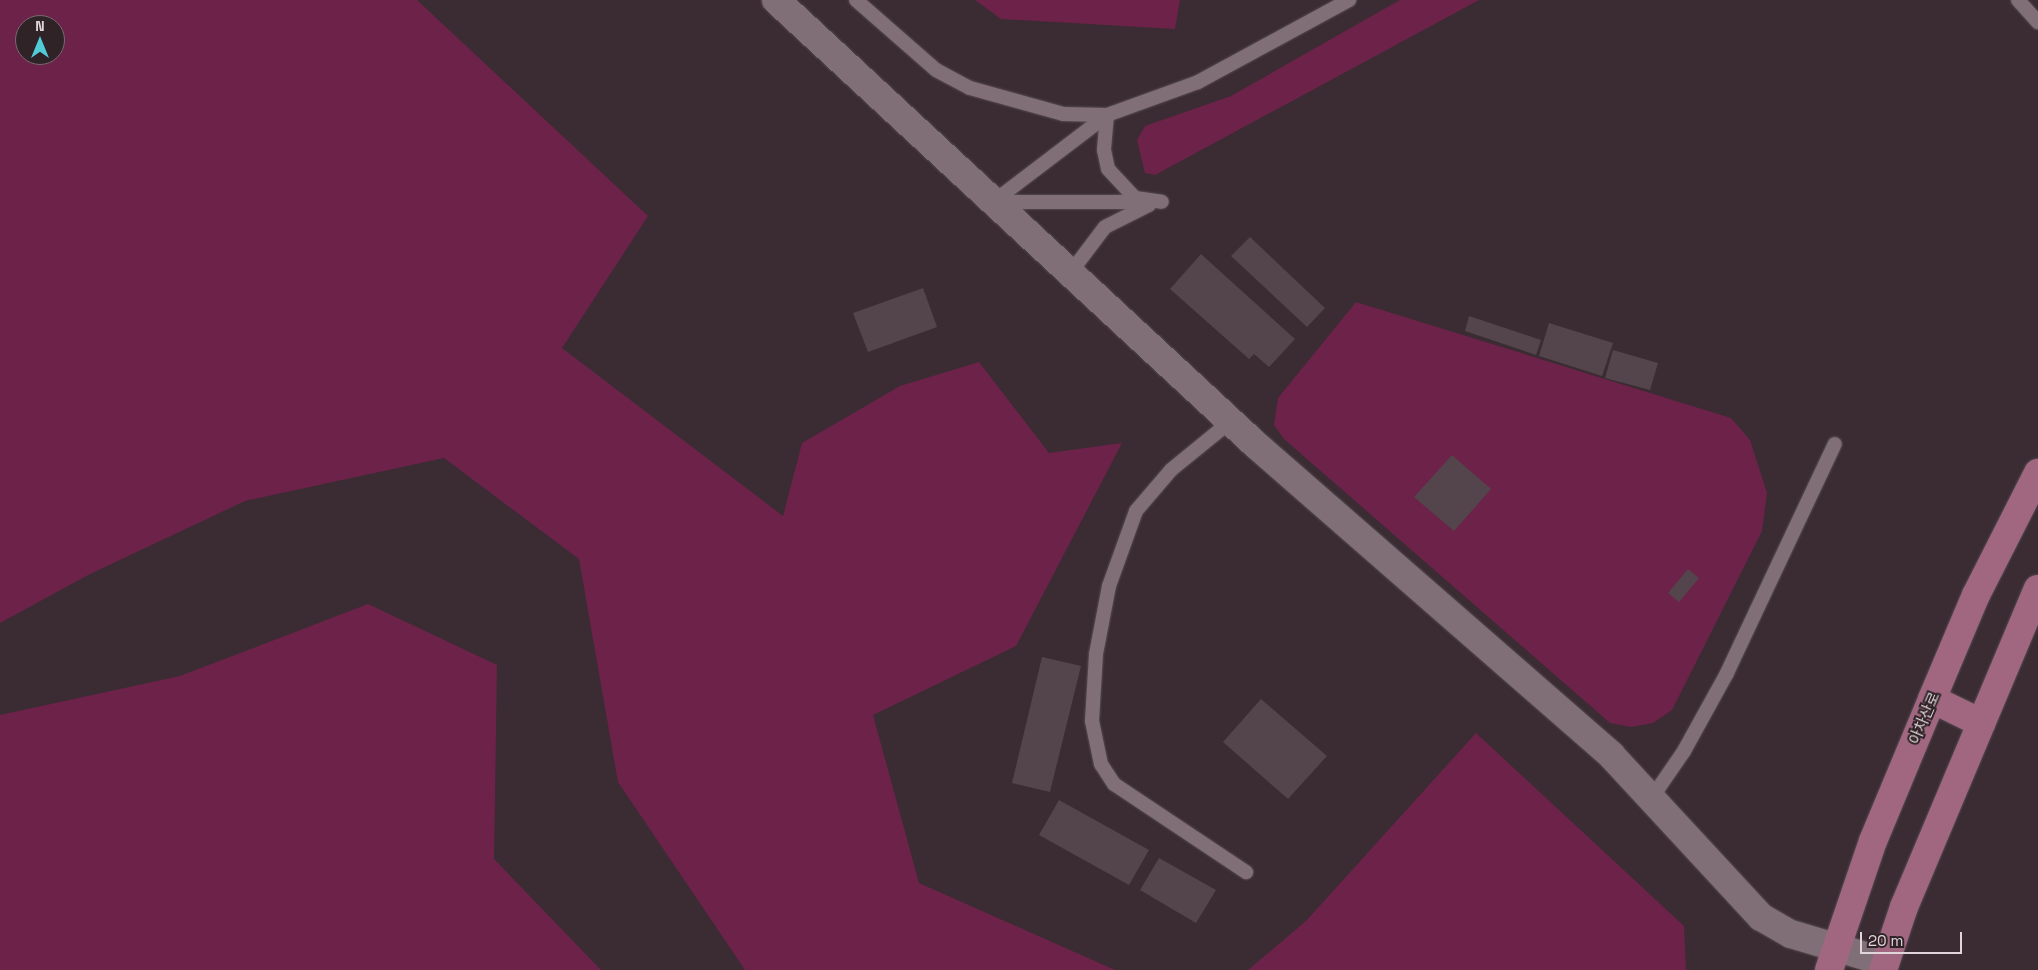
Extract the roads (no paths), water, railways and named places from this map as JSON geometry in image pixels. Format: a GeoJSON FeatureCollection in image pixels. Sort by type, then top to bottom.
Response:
{"type":"FeatureCollection","features":[{"type":"Feature","properties":{"kind":"main road","name":"아차산로"},"geometry":{"type":"LineString","coordinates":[[1832,959],[1873,840],[1932,699],[1976,596],[2038,474]]}},
{"type":"Feature","properties":{"kind":"main road"},"geometry":{"type":"LineString","coordinates":[[1884,966],[1981,722],[2038,589]]}},
{"type":"Feature","properties":{"kind":"main road"},"geometry":{"type":"LineString","coordinates":[[1932,699],[1981,722]]}},
{"type":"Feature","properties":{"kind":"street"},"geometry":{"type":"LineString","coordinates":[[776,0],[1076,280],[1231,421],[1611,755],[1761,917],[1832,959],[1884,966]]}},
{"type":"Feature","properties":{"kind":"lane"},"geometry":{"type":"LineString","coordinates":[[856,0],[936,70],[970,88],[1063,114],[1107,116]]}},
{"type":"Feature","properties":{"kind":"lane"},"geometry":{"type":"LineString","coordinates":[[993,202],[1107,116],[1206,78],[1349,0]]}},
{"type":"Feature","properties":{"kind":"lane"},"geometry":{"type":"LineString","coordinates":[[2018,0],[2038,22]]}},
{"type":"Feature","properties":{"kind":"lane"},"geometry":{"type":"LineString","coordinates":[[1107,116],[1104,150],[1108,169],[1135,198],[1162,202]]}},
{"type":"Feature","properties":{"kind":"lane"},"geometry":{"type":"LineString","coordinates":[[993,202],[1162,202]]}},
{"type":"Feature","properties":{"kind":"lane"},"geometry":{"type":"LineString","coordinates":[[1076,280],[1077,264],[1105,227],[1122,215],[1162,202]]}},
{"type":"Feature","properties":{"kind":"lane"},"geometry":{"type":"LineString","coordinates":[[1231,421],[1171,470],[1136,512],[1109,586],[1096,654],[1092,721],[1101,764],[1114,784],[1246,872]]}},
{"type":"Feature","properties":{"kind":"lane"},"geometry":{"type":"LineString","coordinates":[[1652,798],[1684,751],[1727,673],[1835,444]]}}]}
